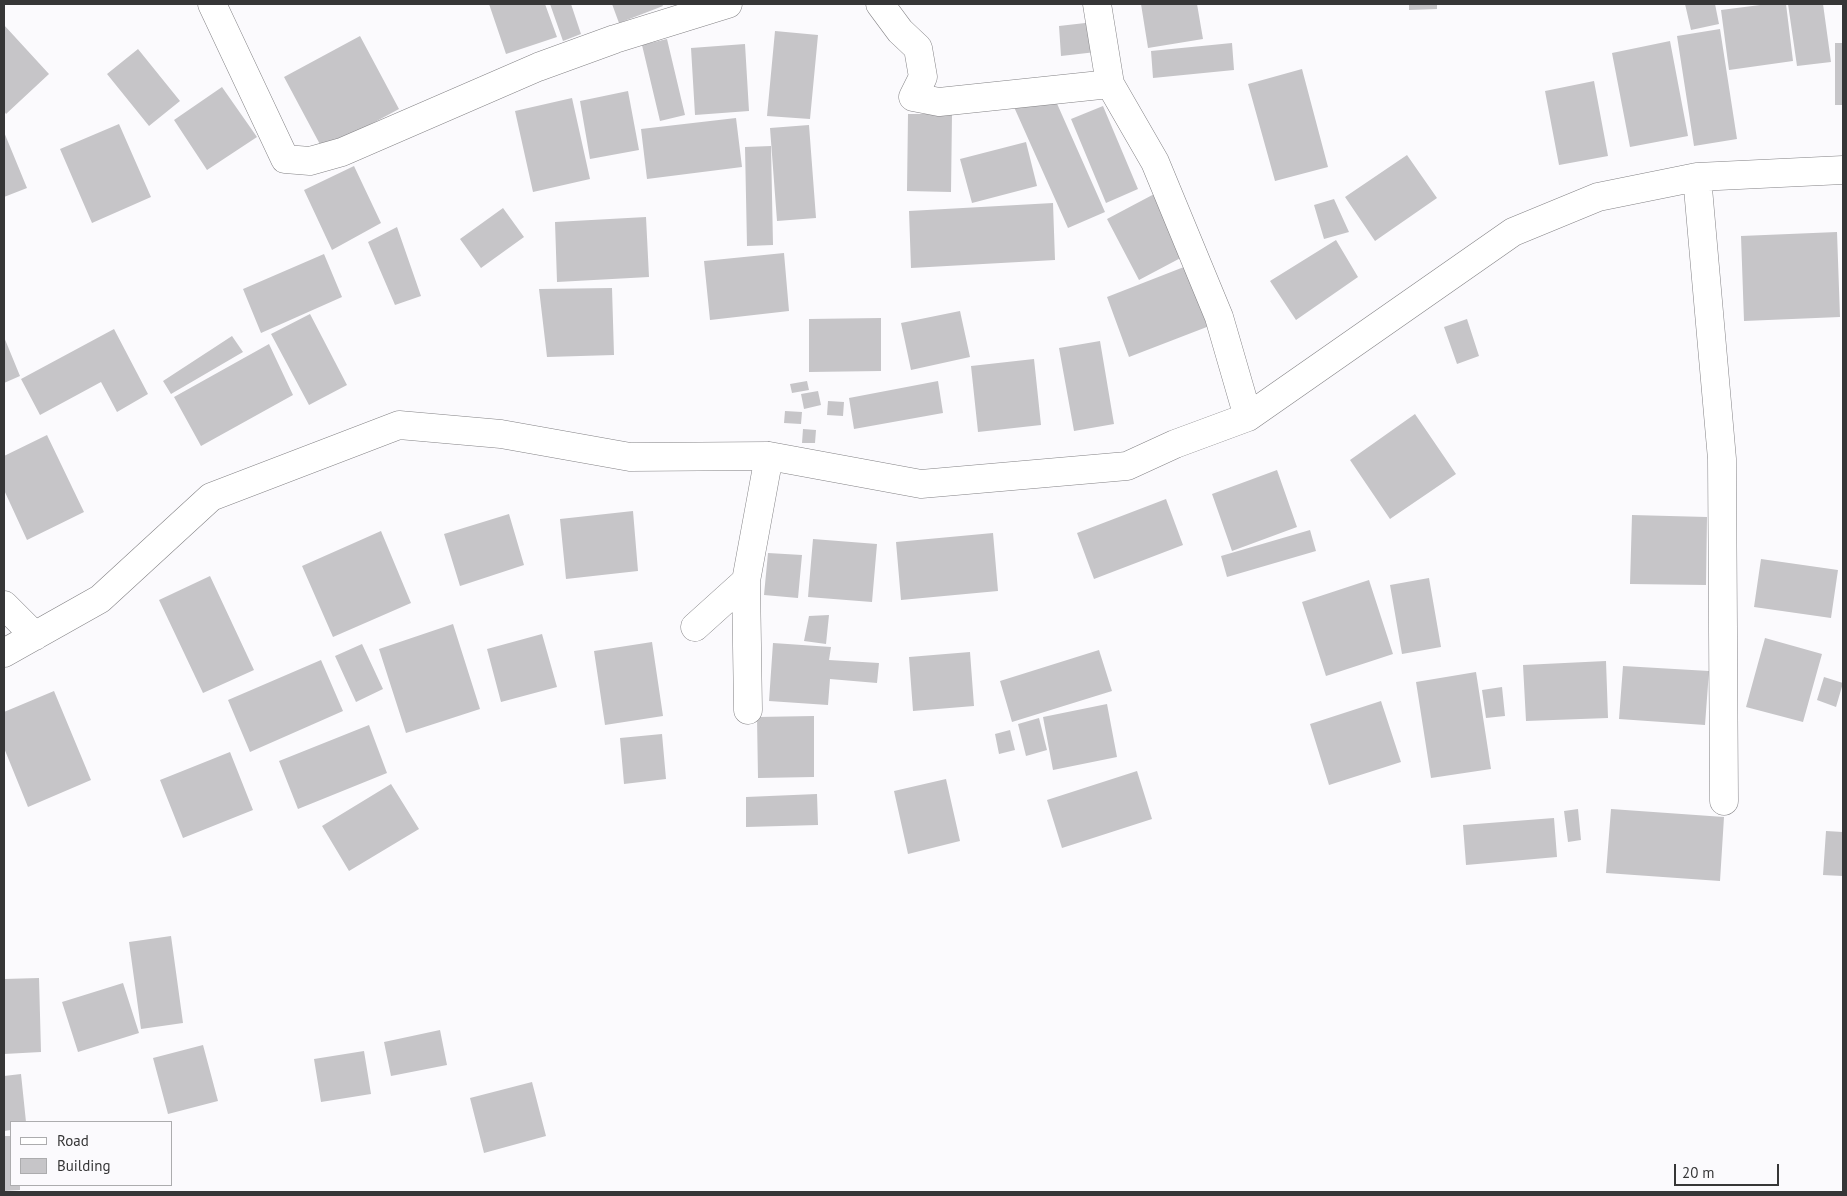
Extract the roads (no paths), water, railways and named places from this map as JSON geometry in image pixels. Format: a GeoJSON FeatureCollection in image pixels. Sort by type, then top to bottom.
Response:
{"type":"FeatureCollection","features":[{"type":"Feature","properties":{"kind":"street"},"geometry":{"type":"LineString","coordinates":[[212,4],[285,159],[310,161],[342,152],[538,67],[615,38],[728,4]]}},
{"type":"Feature","properties":{"kind":"street"},"geometry":{"type":"LineString","coordinates":[[880,4],[900,31],[918,48],[923,77],[913,97],[939,102],[1110,84]]}},
{"type":"Feature","properties":{"kind":"street"},"geometry":{"type":"LineString","coordinates":[[1097,4],[1110,84],[1155,162],[1212,299],[1248,417]]}},
{"type":"Feature","properties":{"kind":"street"},"geometry":{"type":"LineString","coordinates":[[4,653],[100,599],[211,497],[399,425],[501,434],[630,457],[769,456],[921,484],[1127,466],[1175,444],[1248,417],[1513,232],[1598,197],[1697,176],[1843,170]]}},
{"type":"Feature","properties":{"kind":"street"},"geometry":{"type":"LineString","coordinates":[[1697,176],[1722,458],[1724,801]]}},
{"type":"Feature","properties":{"kind":"street"},"geometry":{"type":"LineString","coordinates":[[748,710],[746,581],[769,456]]}},
{"type":"Feature","properties":{"kind":"street"},"geometry":{"type":"LineString","coordinates":[[695,626],[746,581]]}},
{"type":"Feature","properties":{"kind":"street"},"geometry":{"type":"LineString","coordinates":[[4,605],[34,636]]}}]}
